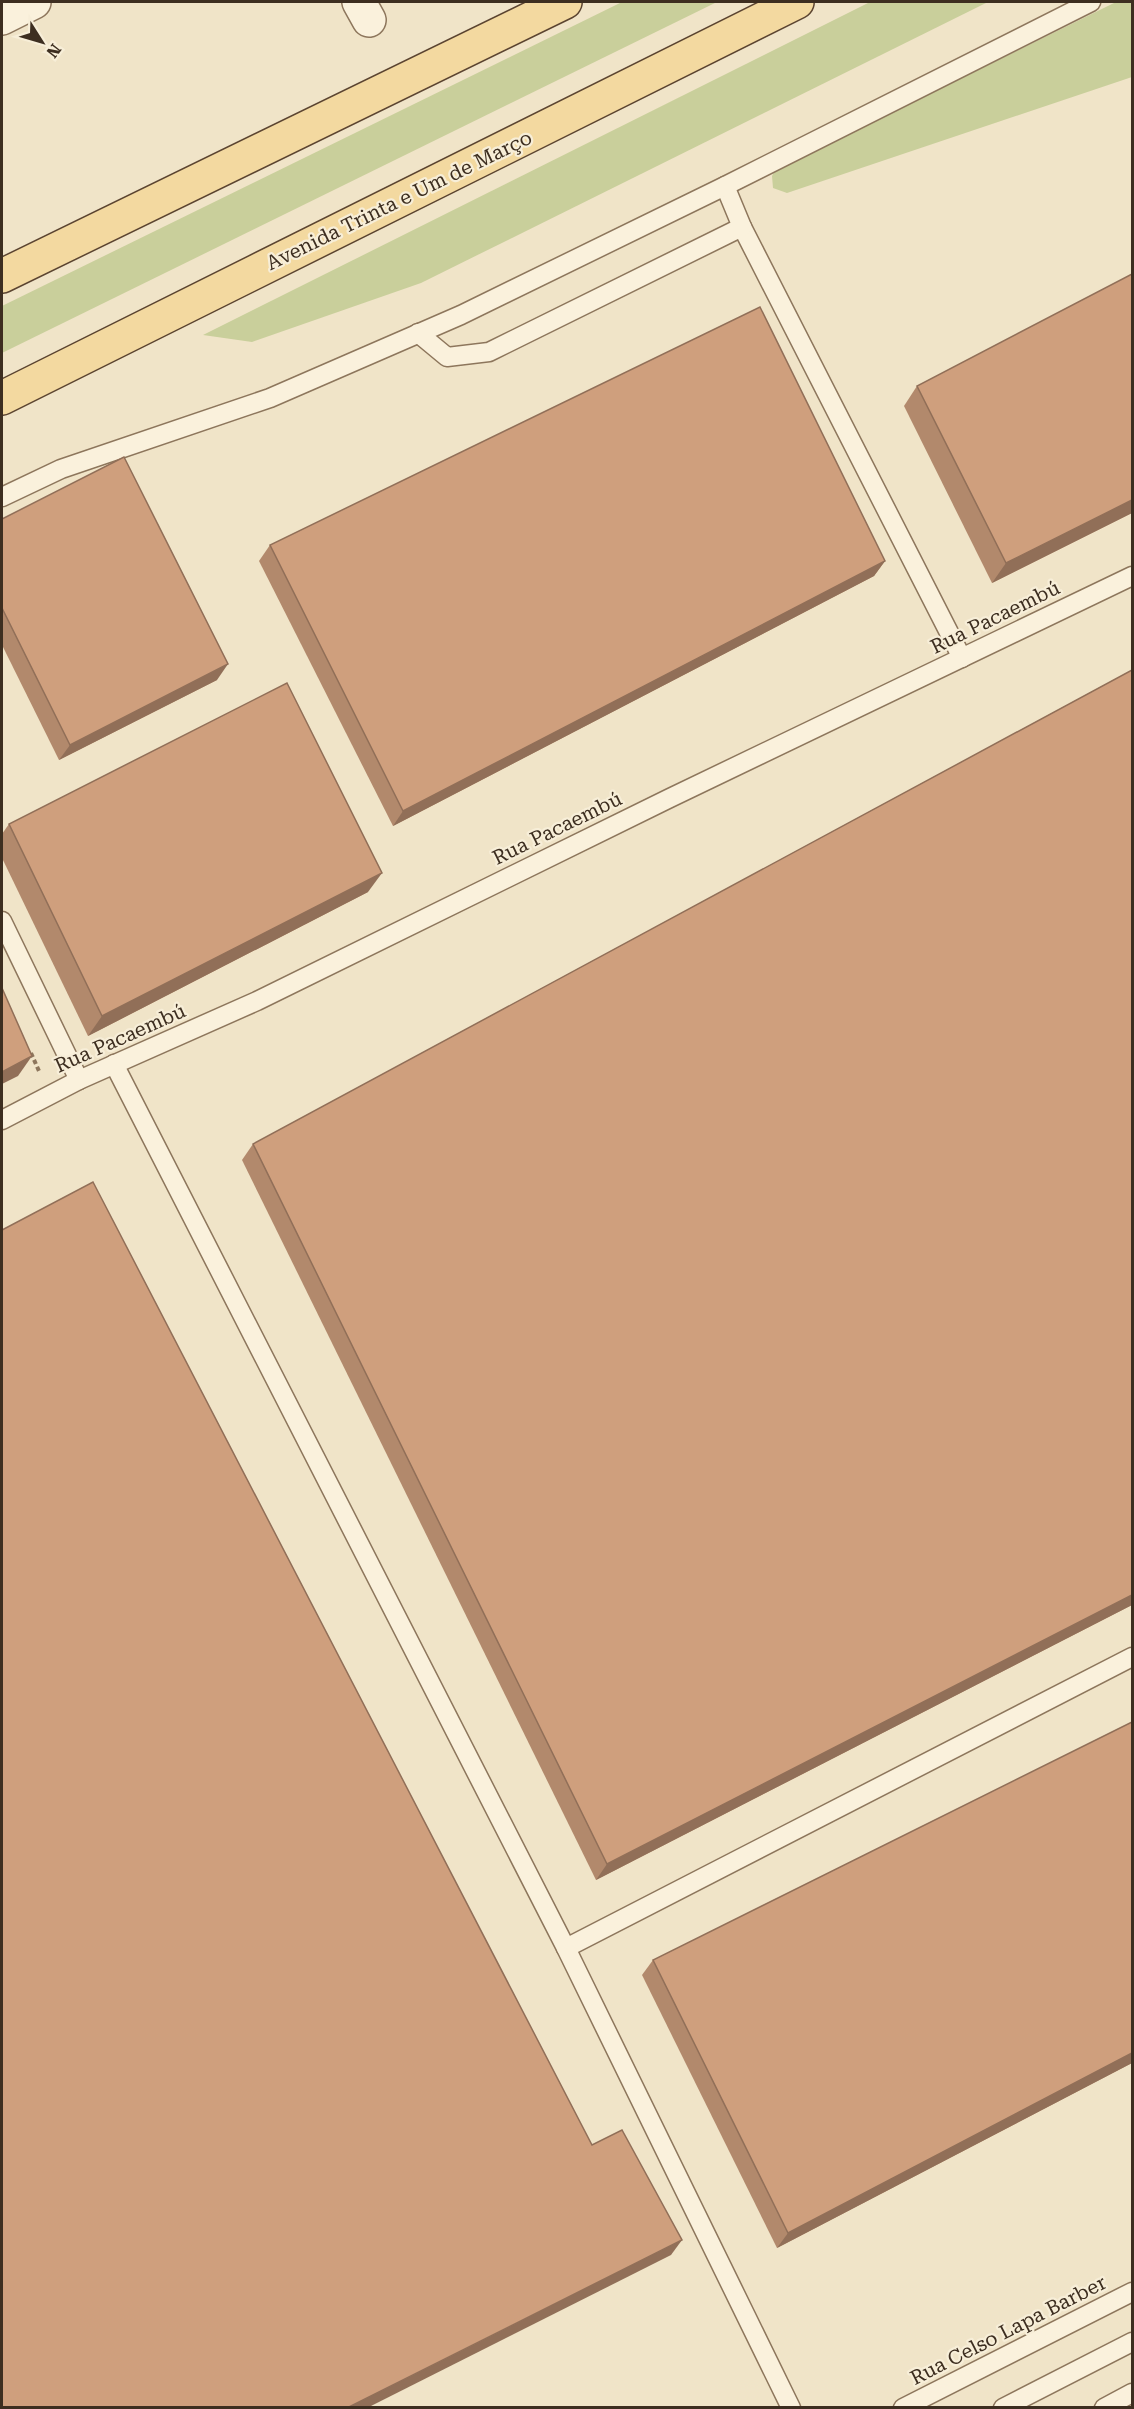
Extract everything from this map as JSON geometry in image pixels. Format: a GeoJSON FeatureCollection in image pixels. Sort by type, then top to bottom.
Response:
{"type":"FeatureCollection","features":[{"type":"Feature","properties":{"kind":"main road"},"geometry":{"type":"LineString","coordinates":[[2,276],[566,2]]}},
{"type":"Feature","properties":{"kind":"main road","name":"Avenida Trinta e Um de Março"},"geometry":{"type":"LineString","coordinates":[[2,398],[797,2]]}},
{"type":"Feature","properties":{"kind":"street"},"geometry":{"type":"LineString","coordinates":[[2,18],[34,2]]}},
{"type":"Feature","properties":{"kind":"lane"},"geometry":{"type":"LineString","coordinates":[[2,497],[61,469],[270,398],[418,333],[725,186],[1090,2]]}},
{"type":"Feature","properties":{"kind":"lane"},"geometry":{"type":"LineString","coordinates":[[725,186],[742,227],[962,658]]}},
{"type":"Feature","properties":{"kind":"lane"},"geometry":{"type":"LineString","coordinates":[[418,333],[447,357],[489,352],[742,227]]}},
{"type":"Feature","properties":{"kind":"lane","name":"Rua Pacaembú"},"geometry":{"type":"LineString","coordinates":[[2,1120],[114,1064],[257,1000],[1132,576]]}},
{"type":"Feature","properties":{"kind":"lane"},"geometry":{"type":"LineString","coordinates":[[2,921],[80,1080]]}},
{"type":"Feature","properties":{"kind":"lane"},"geometry":{"type":"LineString","coordinates":[[114,1064],[566,1948],[791,2408]]}},
{"type":"Feature","properties":{"kind":"lane"},"geometry":{"type":"LineString","coordinates":[[566,1948],[1132,1657]]}},
{"type":"Feature","properties":{"kind":"lane","name":"Rua Celso Lapa Barber"},"geometry":{"type":"LineString","coordinates":[[903,2408],[1132,2292]]}},
{"type":"Feature","properties":{"kind":"lane"},"geometry":{"type":"LineString","coordinates":[[1004,2408],[1132,2342]]}},
{"type":"Feature","properties":{"kind":"lane"},"geometry":{"type":"LineString","coordinates":[[1104,2408],[1132,2393]]}},
{"type":"Feature","properties":{"kind":"path"},"geometry":{"type":"LineString","coordinates":[[26,1042],[50,1095]]}},
{"type":"Feature","properties":{"kind":"green space"},"geometry":{"type":"Polygon","coordinates":[[[622,2],[717,2],[2,353],[2,306],[622,2]]]}},
{"type":"Feature","properties":{"kind":"green space"},"geometry":{"type":"Polygon","coordinates":[[[870,2],[988,2],[421,283],[252,342],[203,335],[870,2]]]}},
{"type":"Feature","properties":{"kind":"green space"},"geometry":{"type":"Polygon","coordinates":[[[1116,2],[1132,2],[1132,77],[787,193],[773,188],[772,176],[775,170],[1116,2]]]}},
{"type":"Feature","properties":{"kind":"building"},"geometry":{"type":"Polygon","coordinates":[[[1132,274],[1132,500],[1006,563],[917,386],[1132,274]]]}},
{"type":"Feature","properties":{"kind":"building"},"geometry":{"type":"Polygon","coordinates":[[[760,307],[885,561],[403,811],[270,545],[760,307]]]}},
{"type":"Feature","properties":{"kind":"building"},"geometry":{"type":"Polygon","coordinates":[[[124,457],[228,664],[70,745],[2,608],[2,519],[124,457]]]}},
{"type":"Feature","properties":{"kind":"building"},"geometry":{"type":"Polygon","coordinates":[[[1132,670],[1132,1595],[607,1864],[253,1144],[1132,670]]]}},
{"type":"Feature","properties":{"kind":"building"},"geometry":{"type":"Polygon","coordinates":[[[287,683],[382,873],[102,1016],[9,824],[287,683]]]}},
{"type":"Feature","properties":{"kind":"building"},"geometry":{"type":"Polygon","coordinates":[[[2,988],[32,1056],[2,1072],[2,988]]]}},
{"type":"Feature","properties":{"kind":"building"},"geometry":{"type":"Polygon","coordinates":[[[93,1182],[592,2145],[622,2130],[682,2240],[347,2408],[2,2408],[2,1230],[93,1182]]]}},
{"type":"Feature","properties":{"kind":"building"},"geometry":{"type":"Polygon","coordinates":[[[1132,1722],[1132,2053],[788,2233],[653,1960],[1132,1722]]]}}]}
